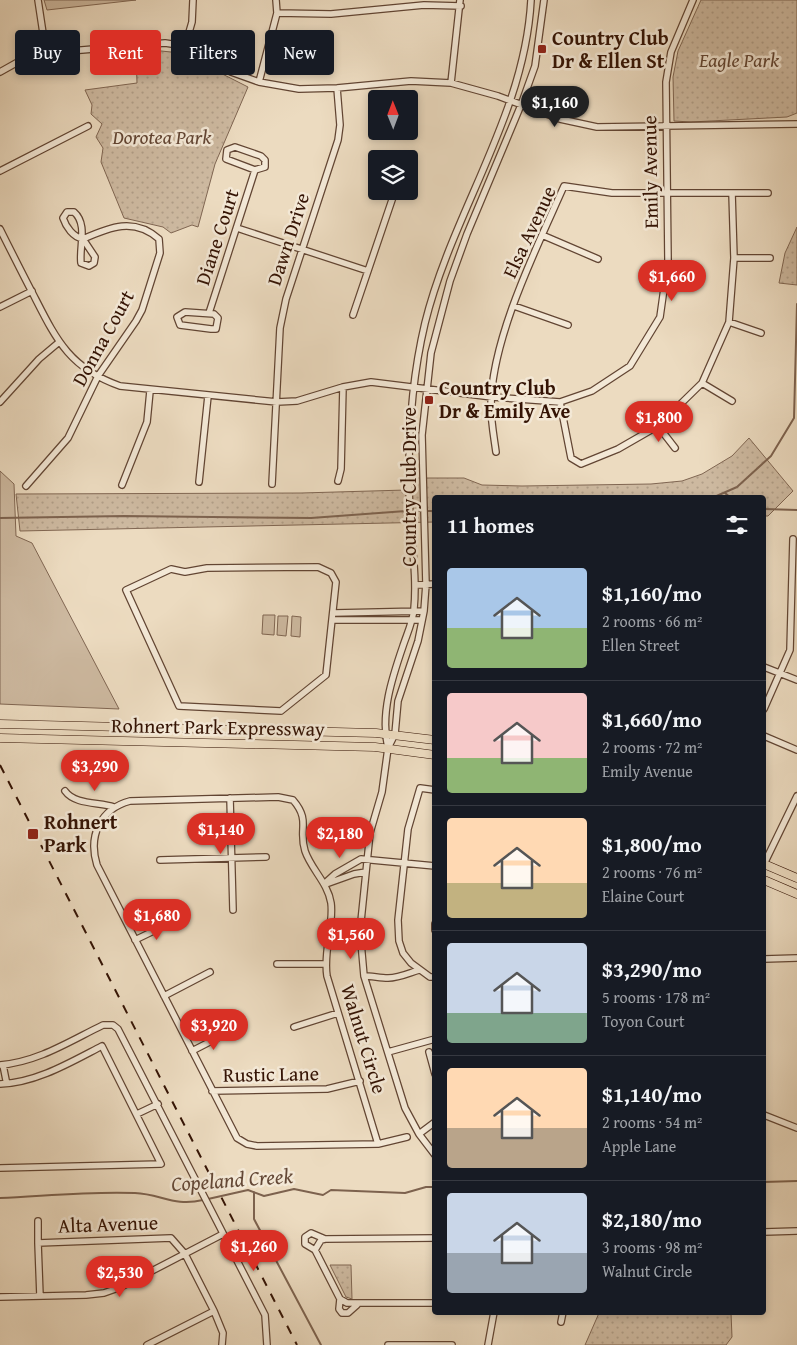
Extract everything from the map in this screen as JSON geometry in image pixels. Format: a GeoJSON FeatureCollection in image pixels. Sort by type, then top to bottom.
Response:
{"type":"FeatureCollection","features":[{"type":"Feature","properties":{"kind":"main road","name":"Rohnert Park Expressway"},"geometry":{"type":"LineString","coordinates":[[0,724],[395,734],[432,740]]}},
{"type":"Feature","properties":{"kind":"main road","name":"Rohnert Park Expressway"},"geometry":{"type":"LineString","coordinates":[[0,738],[388,748],[432,755]]}},
{"type":"Feature","properties":{"kind":"main road"},"geometry":{"type":"LineString","coordinates":[[766,865],[797,878]]}},
{"type":"Feature","properties":{"kind":"main road"},"geometry":{"type":"LineString","coordinates":[[766,881],[797,894]]}},
{"type":"Feature","properties":{"kind":"street"},"geometry":{"type":"LineString","coordinates":[[38,0],[43,30]]}},
{"type":"Feature","properties":{"kind":"street"},"geometry":{"type":"LineString","coordinates":[[190,30],[193,0]]}},
{"type":"Feature","properties":{"kind":"street"},"geometry":{"type":"LineString","coordinates":[[259,82],[277,13],[276,0]]}},
{"type":"Feature","properties":{"kind":"street","name":"Country Club Drive"},"geometry":{"type":"LineString","coordinates":[[388,748],[385,734],[392,682],[414,612],[415,585],[410,515],[410,431],[418,352],[434,289],[511,101],[526,48],[531,0]]}},
{"type":"Feature","properties":{"kind":"street","name":"Country Club Drive"},"geometry":{"type":"LineString","coordinates":[[432,1150],[419,1134],[405,1108],[364,976],[360,930],[370,833],[382,792],[388,748],[395,734],[398,701],[418,641],[424,611],[426,584],[422,436],[426,388],[436,331],[450,281],[467,234],[521,105],[535,66],[544,0]]}},
{"type":"Feature","properties":{"kind":"street","name":"Emily Avenue"},"geometry":{"type":"LineString","coordinates":[[1,234],[58,342],[79,364],[98,376],[120,386],[150,391],[277,402],[309,398],[343,387],[371,382],[492,397],[560,402],[592,391],[630,366],[660,317],[668,260],[666,82],[671,52],[692,0]]}},
{"type":"Feature","properties":{"kind":"street"},"geometry":{"type":"LineString","coordinates":[[277,13],[331,14],[460,3],[451,83]]}},
{"type":"Feature","properties":{"kind":"street"},"geometry":{"type":"LineString","coordinates":[[80,50],[148,43],[171,44]]}},
{"type":"Feature","properties":{"kind":"street"},"geometry":{"type":"LineString","coordinates":[[0,72],[15,64]]}},
{"type":"Feature","properties":{"kind":"street"},"geometry":{"type":"LineString","coordinates":[[239,75],[259,82],[299,89],[337,88],[411,81],[451,83],[511,101],[560,119],[597,127],[797,124]]}},
{"type":"Feature","properties":{"kind":"street","name":"Dawn Drive"},"geometry":{"type":"LineString","coordinates":[[272,484],[280,328],[286,299],[338,140],[340,125],[337,88]]}},
{"type":"Feature","properties":{"kind":"street"},"geometry":{"type":"LineString","coordinates":[[0,171],[88,126]]}},
{"type":"Feature","properties":{"kind":"street","name":"Diane Court"},"geometry":{"type":"LineString","coordinates":[[234,148],[261,156],[265,160],[265,167],[255,170],[226,159],[227,150],[234,148]]}},
{"type":"Feature","properties":{"kind":"street","name":"Diane Court"},"geometry":{"type":"LineString","coordinates":[[210,313],[255,170]]}},
{"type":"Feature","properties":{"kind":"street","name":"Elsa Avenue"},"geometry":{"type":"LineString","coordinates":[[496,452],[492,397],[504,335],[542,236],[564,186],[612,193],[768,193]]}},
{"type":"Feature","properties":{"kind":"street"},"geometry":{"type":"LineString","coordinates":[[560,402],[571,458],[581,464],[618,449],[658,426],[702,383],[729,322],[734,258],[732,193]]}},
{"type":"Feature","properties":{"kind":"street"},"geometry":{"type":"LineString","coordinates":[[353,315],[392,200]]}},
{"type":"Feature","properties":{"kind":"street"},"geometry":{"type":"LineString","coordinates":[[67,212],[74,212],[78,215],[83,239],[77,238],[65,225],[63,218],[67,212]]}},
{"type":"Feature","properties":{"kind":"street","name":"Donna Court"},"geometry":{"type":"LineString","coordinates":[[26,486],[68,438],[98,376],[142,310],[160,253],[159,239],[152,233],[121,224],[83,239]]}},
{"type":"Feature","properties":{"kind":"street"},"geometry":{"type":"LineString","coordinates":[[237,228],[368,271]]}},
{"type":"Feature","properties":{"kind":"street"},"geometry":{"type":"LineString","coordinates":[[542,236],[598,259]]}},
{"type":"Feature","properties":{"kind":"street"},"geometry":{"type":"LineString","coordinates":[[734,258],[770,258]]}},
{"type":"Feature","properties":{"kind":"street"},"geometry":{"type":"LineString","coordinates":[[0,308],[32,291]]}},
{"type":"Feature","properties":{"kind":"street"},"geometry":{"type":"LineString","coordinates":[[514,306],[568,325]]}},
{"type":"Feature","properties":{"kind":"street","name":"Diane Court"},"geometry":{"type":"LineString","coordinates":[[180,313],[210,313],[218,318],[216,329],[185,327],[177,321],[180,313]]}},
{"type":"Feature","properties":{"kind":"street"},"geometry":{"type":"LineString","coordinates":[[729,322],[761,333]]}},
{"type":"Feature","properties":{"kind":"street"},"geometry":{"type":"LineString","coordinates":[[0,402],[39,359],[58,342]]}},
{"type":"Feature","properties":{"kind":"street"},"geometry":{"type":"LineString","coordinates":[[702,383],[732,401]]}},
{"type":"Feature","properties":{"kind":"street"},"geometry":{"type":"LineString","coordinates":[[338,481],[341,469],[343,387]]}},
{"type":"Feature","properties":{"kind":"street"},"geometry":{"type":"LineString","coordinates":[[122,485],[147,422],[150,391]]}},
{"type":"Feature","properties":{"kind":"street"},"geometry":{"type":"LineString","coordinates":[[199,482],[208,396]]}},
{"type":"Feature","properties":{"kind":"street"},"geometry":{"type":"LineString","coordinates":[[658,426],[675,448]]}},
{"type":"Feature","properties":{"kind":"street"},"geometry":{"type":"LineString","coordinates":[[766,704],[790,650],[793,539]]}},
{"type":"Feature","properties":{"kind":"street"},"geometry":{"type":"LineString","coordinates":[[207,568],[318,568],[331,573],[336,582],[333,620],[326,675],[281,711],[179,706],[126,590],[171,569],[185,572],[207,568]]}},
{"type":"Feature","properties":{"kind":"street"},"geometry":{"type":"LineString","coordinates":[[415,585],[432,584]]}},
{"type":"Feature","properties":{"kind":"street"},"geometry":{"type":"LineString","coordinates":[[334,613],[424,611]]}},
{"type":"Feature","properties":{"kind":"street"},"geometry":{"type":"LineString","coordinates":[[333,620],[422,620]]}},
{"type":"Feature","properties":{"kind":"street"},"geometry":{"type":"LineString","coordinates":[[766,668],[797,680]]}},
{"type":"Feature","properties":{"kind":"street"},"geometry":{"type":"LineString","coordinates":[[766,737],[797,750]]}},
{"type":"Feature","properties":{"kind":"street"},"geometry":{"type":"LineString","coordinates":[[432,790],[420,788],[411,817],[398,920],[399,941],[403,953],[419,970],[432,977]]}},
{"type":"Feature","properties":{"kind":"street"},"geometry":{"type":"LineString","coordinates":[[65,791],[68,796],[82,801],[101,802],[114,807],[106,814],[95,833],[94,856],[237,1138],[247,1144],[257,1146],[378,1144],[407,1137]]}},
{"type":"Feature","properties":{"kind":"street"},"geometry":{"type":"LineString","coordinates":[[766,860],[797,796]]}},
{"type":"Feature","properties":{"kind":"street","name":"Walnut Circle"},"geometry":{"type":"LineString","coordinates":[[114,807],[130,801],[278,797],[293,800],[303,811],[305,852],[324,884],[331,903],[325,964],[378,1144]]}},
{"type":"Feature","properties":{"kind":"street"},"geometry":{"type":"LineString","coordinates":[[230,798],[233,910]]}},
{"type":"Feature","properties":{"kind":"street"},"geometry":{"type":"LineString","coordinates":[[160,860],[266,857]]}},
{"type":"Feature","properties":{"kind":"street"},"geometry":{"type":"LineString","coordinates":[[324,884],[335,874],[362,859],[432,866]]}},
{"type":"Feature","properties":{"kind":"street"},"geometry":{"type":"LineString","coordinates":[[324,884],[366,872]]}},
{"type":"Feature","properties":{"kind":"street"},"geometry":{"type":"LineString","coordinates":[[135,940],[170,923]]}},
{"type":"Feature","properties":{"kind":"street"},"geometry":{"type":"LineString","coordinates":[[766,959],[797,958]]}},
{"type":"Feature","properties":{"kind":"street"},"geometry":{"type":"LineString","coordinates":[[277,964],[325,964]]}},
{"type":"Feature","properties":{"kind":"street"},"geometry":{"type":"LineString","coordinates":[[364,976],[400,977],[419,970]]}},
{"type":"Feature","properties":{"kind":"street"},"geometry":{"type":"LineString","coordinates":[[164,996],[210,972]]}},
{"type":"Feature","properties":{"kind":"street"},"geometry":{"type":"LineString","coordinates":[[294,1027],[338,1013]]}},
{"type":"Feature","properties":{"kind":"street"},"geometry":{"type":"LineString","coordinates":[[0,1168],[161,1164],[138,1114],[102,1046],[33,1078],[4,1083],[2,1067],[40,1056],[100,1027],[113,1025],[120,1032],[158,1104],[265,1315],[266,1345]]}},
{"type":"Feature","properties":{"kind":"street"},"geometry":{"type":"LineString","coordinates":[[192,1050],[227,1033]]}},
{"type":"Feature","properties":{"kind":"street"},"geometry":{"type":"LineString","coordinates":[[388,1052],[424,1040],[432,1039]]}},
{"type":"Feature","properties":{"kind":"street"},"geometry":{"type":"LineString","coordinates":[[428,1052],[432,1065]]}},
{"type":"Feature","properties":{"kind":"street","name":"Rustic Lane"},"geometry":{"type":"LineString","coordinates":[[212,1091],[327,1089],[360,1081]]}},
{"type":"Feature","properties":{"kind":"street"},"geometry":{"type":"LineString","coordinates":[[138,1114],[150,1110],[151,1107],[158,1104]]}},
{"type":"Feature","properties":{"kind":"street"},"geometry":{"type":"LineString","coordinates":[[766,1116],[797,1128]]}},
{"type":"Feature","properties":{"kind":"street"},"geometry":{"type":"LineString","coordinates":[[419,1134],[432,1124]]}},
{"type":"Feature","properties":{"kind":"street"},"geometry":{"type":"LineString","coordinates":[[38,1220],[38,1243]]}},
{"type":"Feature","properties":{"kind":"street"},"geometry":{"type":"LineString","coordinates":[[766,1232],[797,1231]]}},
{"type":"Feature","properties":{"kind":"street"},"geometry":{"type":"LineString","coordinates":[[357,1305],[348,1313],[342,1313],[338,1309],[340,1299],[315,1250],[305,1244],[305,1237],[311,1233],[325,1239],[432,1238]]}},
{"type":"Feature","properties":{"kind":"street"},"geometry":{"type":"LineString","coordinates":[[0,1297],[104,1293],[223,1234]]}},
{"type":"Feature","properties":{"kind":"street","name":"Alta Avenue"},"geometry":{"type":"LineString","coordinates":[[40,1296],[38,1243],[171,1238],[185,1254],[214,1311],[223,1333],[222,1345]]}},
{"type":"Feature","properties":{"kind":"street"},"geometry":{"type":"LineString","coordinates":[[315,1250],[321,1240],[325,1239]]}},
{"type":"Feature","properties":{"kind":"street"},"geometry":{"type":"LineString","coordinates":[[340,1299],[357,1305],[432,1302]]}},
{"type":"Feature","properties":{"kind":"street"},"geometry":{"type":"LineString","coordinates":[[147,1345],[214,1311]]}},
{"type":"Feature","properties":{"kind":"street"},"geometry":{"type":"LineString","coordinates":[[488,1345],[493,1315]]}},
{"type":"Feature","properties":{"kind":"street"},"geometry":{"type":"LineString","coordinates":[[561,1322],[562,1315]]}},
{"type":"Feature","properties":{"kind":"street"},"geometry":{"type":"LineString","coordinates":[[388,1345],[452,1345]]}},
{"type":"Feature","properties":{"kind":"green space"},"geometry":{"type":"Polygon","coordinates":[[[44,0],[136,0],[47,10],[44,0]]]}},
{"type":"Feature","properties":{"kind":"green space","name":"Eagle Park"},"geometry":{"type":"Polygon","coordinates":[[[701,0],[797,0],[797,113],[787,117],[691,122],[674,121],[673,77],[678,51],[701,0]]]}},
{"type":"Feature","properties":{"kind":"green space","name":"Dorotea Park"},"geometry":{"type":"Polygon","coordinates":[[[161,51],[171,52],[171,75],[224,75],[248,87],[215,164],[198,227],[192,225],[171,233],[163,227],[124,218],[101,162],[103,148],[96,137],[102,124],[91,114],[92,105],[85,90],[137,83],[137,75],[161,75],[161,51]]]}},
{"type":"Feature","properties":{"kind":"green space"},"geometry":{"type":"Polygon","coordinates":[[[797,227],[797,285],[779,283],[785,253],[797,227]]]}},
{"type":"Feature","properties":{"kind":"green space"},"geometry":{"type":"Polygon","coordinates":[[[749,438],[793,491],[768,516],[766,516],[766,495],[432,495],[432,522],[20,531],[16,494],[301,493],[406,490],[406,478],[464,478],[482,485],[522,486],[651,484],[682,481],[702,474],[732,456],[749,438]]]}},
{"type":"Feature","properties":{"kind":"green space"},"geometry":{"type":"Polygon","coordinates":[[[0,471],[14,484],[16,536],[32,543],[119,709],[0,704],[0,471]]]}},
{"type":"Feature","properties":{"kind":"green space"},"geometry":{"type":"Polygon","coordinates":[[[263,615],[275,615],[274,635],[262,634],[263,615]]]}},
{"type":"Feature","properties":{"kind":"green space"},"geometry":{"type":"Polygon","coordinates":[[[278,616],[288,616],[286,636],[277,635],[278,616]]]}},
{"type":"Feature","properties":{"kind":"green space"},"geometry":{"type":"Polygon","coordinates":[[[292,616],[301,617],[300,637],[291,636],[292,616]]]}},
{"type":"Feature","properties":{"kind":"green space"},"geometry":{"type":"Polygon","coordinates":[[[330,1265],[351,1265],[352,1299],[346,1297],[330,1265]]]}},
{"type":"Feature","properties":{"kind":"green space"},"geometry":{"type":"Polygon","coordinates":[[[598,1315],[731,1315],[732,1337],[726,1345],[585,1345],[598,1315]]]}},
{"type":"Feature","properties":{"kind":"waterway"},"geometry":{"type":"LineString","coordinates":[[719,495],[737,487],[771,456],[794,418],[797,304]]}},
{"type":"Feature","properties":{"kind":"waterway"},"geometry":{"type":"LineString","coordinates":[[766,509],[797,510]]}},
{"type":"Feature","properties":{"kind":"waterway"},"geometry":{"type":"LineString","coordinates":[[0,518],[124,516],[311,518],[406,511]]}},
{"type":"Feature","properties":{"kind":"waterway"},"geometry":{"type":"LineString","coordinates":[[414,511],[421,511]]}},
{"type":"Feature","properties":{"kind":"waterway","name":"Copeland Creek"},"geometry":{"type":"LineString","coordinates":[[766,1182],[797,1181]]}},
{"type":"Feature","properties":{"kind":"waterway","name":"Copeland Creek"},"geometry":{"type":"LineString","coordinates":[[208,1199],[248,1190],[264,1196],[294,1189],[323,1195],[331,1190],[405,1193],[432,1187]]}},
{"type":"Feature","properties":{"kind":"waterway"},"geometry":{"type":"LineString","coordinates":[[254,1192],[254,1219],[321,1345]]}},
{"type":"Feature","properties":{"kind":"waterway","name":"Copeland Creek"},"geometry":{"type":"LineString","coordinates":[[0,1198],[84,1193],[135,1193],[184,1202],[203,1200]]}},
{"type":"Feature","properties":{"kind":"railway"},"geometry":{"type":"LineString","coordinates":[[0,765],[297,1345]]}},
{"type":"Feature","properties":{"kind":"place","name":"Country Club Dr & Ellen St"},"geometry":{"type":"Point","coordinates":[542,49]}},
{"type":"Feature","properties":{"kind":"place","name":"Country Club Dr & Emily Ave"},"geometry":{"type":"Point","coordinates":[429,400]}},
{"type":"Feature","properties":{"kind":"place","name":"Rohnert Park"},"geometry":{"type":"Point","coordinates":[33,834]}}]}
